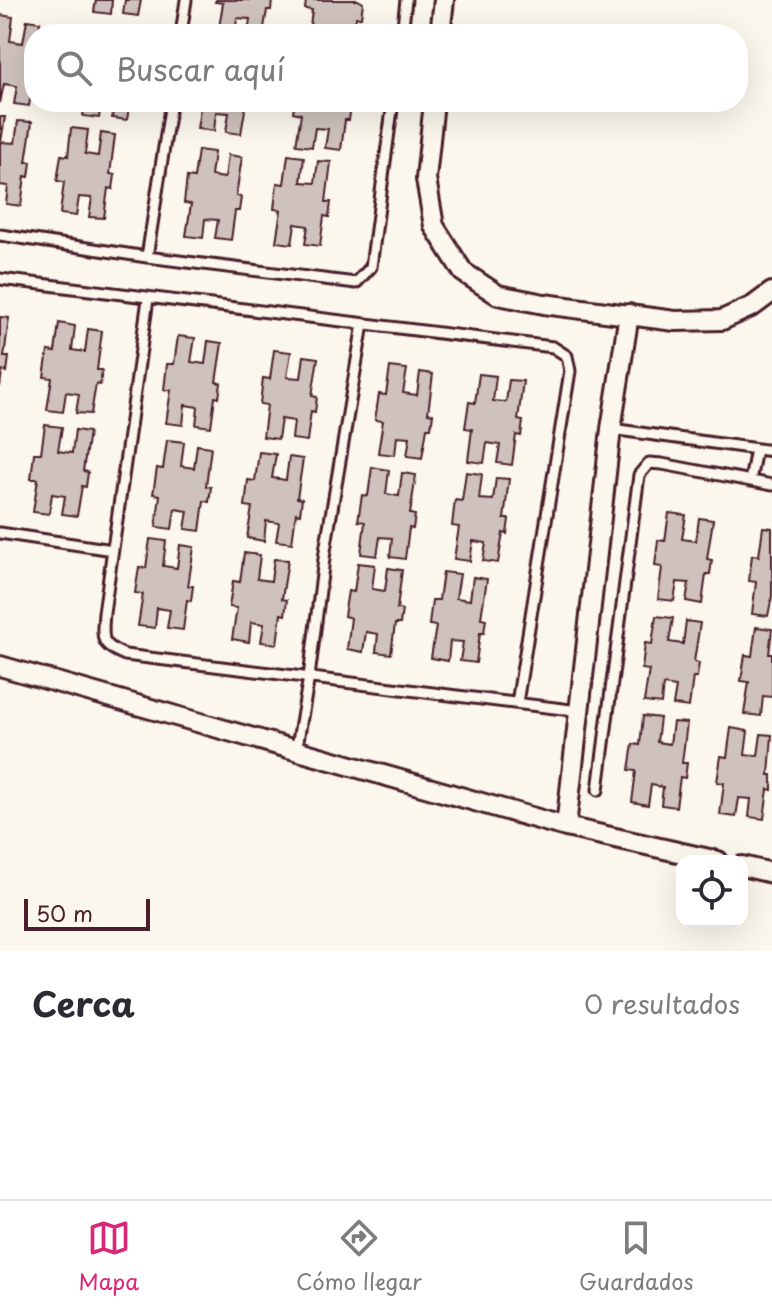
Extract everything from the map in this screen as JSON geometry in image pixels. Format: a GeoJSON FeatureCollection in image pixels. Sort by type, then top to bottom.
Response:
{"type":"FeatureCollection","features":[{"type":"Feature","properties":{"kind":"street"},"geometry":{"type":"LineString","coordinates":[[441,24],[444,0]]}},
{"type":"Feature","properties":{"kind":"street"},"geometry":{"type":"LineString","coordinates":[[433,112],[426,179],[434,226],[463,272],[498,295],[675,321],[722,320],[753,306],[772,292]]}},
{"type":"Feature","properties":{"kind":"street"},"geometry":{"type":"LineString","coordinates":[[566,827],[611,429],[629,314]]}},
{"type":"Feature","properties":{"kind":"street"},"geometry":{"type":"LineString","coordinates":[[0,666],[566,827],[691,855]]}},
{"type":"Feature","properties":{"kind":"street"},"geometry":{"type":"LineString","coordinates":[[748,867],[772,873]]}},
{"type":"Feature","properties":{"kind":"lane"},"geometry":{"type":"LineString","coordinates":[[182,24],[186,0]]}},
{"type":"Feature","properties":{"kind":"lane"},"geometry":{"type":"LineString","coordinates":[[403,24],[406,0]]}},
{"type":"Feature","properties":{"kind":"lane"},"geometry":{"type":"LineString","coordinates":[[147,257],[169,112]]}},
{"type":"Feature","properties":{"kind":"lane"},"geometry":{"type":"LineString","coordinates":[[0,235],[356,283],[371,267],[392,112]]}},
{"type":"Feature","properties":{"kind":"lane"},"geometry":{"type":"LineString","coordinates":[[0,279],[553,347],[567,356],[570,371],[517,703]]}},
{"type":"Feature","properties":{"kind":"lane"},"geometry":{"type":"LineString","coordinates":[[148,299],[102,637],[108,648],[125,655],[579,711]]}},
{"type":"Feature","properties":{"kind":"lane"},"geometry":{"type":"LineString","coordinates":[[296,752],[325,551],[363,324]]}},
{"type":"Feature","properties":{"kind":"lane"},"geometry":{"type":"LineString","coordinates":[[611,429],[772,451]]}},
{"type":"Feature","properties":{"kind":"lane"},"geometry":{"type":"LineString","coordinates":[[750,481],[756,449]]}},
{"type":"Feature","properties":{"kind":"lane"},"geometry":{"type":"LineString","coordinates":[[598,790],[639,475],[649,463],[772,485]]}},
{"type":"Feature","properties":{"kind":"lane"},"geometry":{"type":"LineString","coordinates":[[0,533],[113,550]]}},
{"type":"Feature","properties":{"kind":"building"},"geometry":{"type":"Polygon","coordinates":[[[96,0],[112,0],[111,14],[94,12],[96,0]]]}},
{"type":"Feature","properties":{"kind":"building"},"geometry":{"type":"Polygon","coordinates":[[[125,0],[141,0],[138,16],[123,14],[125,0]]]}},
{"type":"Feature","properties":{"kind":"building"},"geometry":{"type":"Polygon","coordinates":[[[272,0],[265,24],[249,24],[250,19],[237,18],[236,24],[220,24],[223,3],[215,2],[272,0]]]}},
{"type":"Feature","properties":{"kind":"building"},"geometry":{"type":"Polygon","coordinates":[[[306,0],[358,0],[363,3],[361,17],[356,17],[355,24],[310,24],[312,10],[305,9],[306,0]]]}},
{"type":"Feature","properties":{"kind":"building"},"geometry":{"type":"Polygon","coordinates":[[[0,15],[13,17],[10,41],[23,43],[24,37],[24,105],[14,104],[17,86],[4,84],[0,103],[0,15]]]}},
{"type":"Feature","properties":{"kind":"building"},"geometry":{"type":"Polygon","coordinates":[[[27,20],[40,24],[26,24],[27,20]]]}},
{"type":"Feature","properties":{"kind":"building"},"geometry":{"type":"Polygon","coordinates":[[[84,112],[100,112],[99,118],[83,116],[84,112]]]}},
{"type":"Feature","properties":{"kind":"building"},"geometry":{"type":"Polygon","coordinates":[[[113,112],[128,112],[127,120],[112,118],[113,112]]]}},
{"type":"Feature","properties":{"kind":"building"},"geometry":{"type":"Polygon","coordinates":[[[200,112],[216,112],[214,131],[197,129],[200,112]]]}},
{"type":"Feature","properties":{"kind":"building"},"geometry":{"type":"Polygon","coordinates":[[[216,112],[245,112],[241,134],[226,132],[229,113],[216,112]]]}},
{"type":"Feature","properties":{"kind":"building"},"geometry":{"type":"Polygon","coordinates":[[[293,112],[350,112],[349,120],[345,120],[341,150],[325,148],[328,129],[315,128],[312,147],[296,145],[301,114],[293,112]]]}},
{"type":"Feature","properties":{"kind":"building"},"geometry":{"type":"Polygon","coordinates":[[[0,117],[5,117],[1,142],[15,143],[18,121],[32,122],[26,162],[31,162],[29,177],[25,176],[21,206],[6,204],[8,186],[0,185],[0,117]]]}},
{"type":"Feature","properties":{"kind":"building"},"geometry":{"type":"Polygon","coordinates":[[[71,128],[88,130],[85,154],[98,156],[101,133],[115,135],[110,174],[115,175],[113,189],[108,188],[104,218],[89,217],[92,198],[79,197],[76,216],[60,214],[64,182],[57,181],[61,155],[68,156],[71,128]]]}},
{"type":"Feature","properties":{"kind":"building"},"geometry":{"type":"Polygon","coordinates":[[[198,150],[214,152],[211,176],[225,178],[228,155],[242,157],[236,196],[241,197],[239,211],[235,211],[231,240],[215,238],[218,220],[205,219],[203,238],[186,236],[191,204],[184,203],[187,177],[194,178],[198,150]]]}},
{"type":"Feature","properties":{"kind":"building"},"geometry":{"type":"Polygon","coordinates":[[[288,155],[304,157],[301,182],[315,183],[318,161],[331,162],[326,202],[331,202],[329,217],[324,216],[320,246],[305,244],[308,226],[295,224],[292,244],[276,242],[281,210],[274,209],[277,183],[284,184],[288,155]]]}},
{"type":"Feature","properties":{"kind":"building"},"geometry":{"type":"Polygon","coordinates":[[[0,317],[9,318],[4,357],[9,357],[7,372],[2,371],[0,387],[0,317]]]}},
{"type":"Feature","properties":{"kind":"building"},"geometry":{"type":"Polygon","coordinates":[[[59,323],[75,326],[72,350],[85,352],[88,329],[102,331],[97,370],[102,370],[100,385],[96,384],[91,414],[76,413],[79,394],[66,392],[63,412],[47,410],[52,378],[44,377],[48,351],[55,352],[59,323]]]}},
{"type":"Feature","properties":{"kind":"building"},"geometry":{"type":"Polygon","coordinates":[[[178,336],[195,338],[191,362],[205,364],[208,341],[222,343],[216,382],[221,383],[219,398],[215,397],[211,427],[196,425],[198,407],[185,405],[183,425],[166,423],[171,390],[164,390],[167,364],[174,364],[178,336]]]}},
{"type":"Feature","properties":{"kind":"building"},"geometry":{"type":"Polygon","coordinates":[[[274,350],[291,352],[287,377],[301,378],[304,356],[318,358],[312,396],[317,397],[315,412],[311,411],[307,441],[292,439],[294,421],[281,419],[278,439],[263,437],[267,405],[260,404],[263,378],[270,379],[274,350]]]}},
{"type":"Feature","properties":{"kind":"building"},"geometry":{"type":"Polygon","coordinates":[[[390,367],[407,369],[403,393],[417,395],[420,372],[433,374],[428,413],[433,414],[431,428],[427,428],[422,458],[407,456],[410,437],[397,436],[395,455],[378,453],[383,421],[375,420],[379,394],[386,395],[390,367]]]}},
{"type":"Feature","properties":{"kind":"building"},"geometry":{"type":"Polygon","coordinates":[[[479,374],[496,376],[493,401],[506,402],[509,380],[523,381],[518,420],[523,421],[521,436],[516,435],[512,465],[497,463],[500,445],[487,443],[484,463],[468,461],[472,429],[465,428],[469,402],[475,403],[479,374]]]}},
{"type":"Feature","properties":{"kind":"building"},"geometry":{"type":"Polygon","coordinates":[[[45,425],[62,427],[58,451],[72,453],[75,430],[89,432],[83,471],[88,472],[86,487],[82,486],[77,516],[62,514],[65,496],[52,494],[49,514],[33,512],[38,479],[31,479],[34,453],[41,453],[45,425]]]}},
{"type":"Feature","properties":{"kind":"building"},"geometry":{"type":"Polygon","coordinates":[[[167,440],[184,442],[181,466],[194,468],[197,445],[211,447],[206,486],[211,487],[209,502],[204,501],[200,531],[185,529],[188,511],[175,509],[172,529],[156,527],[160,495],[153,494],[157,468],[163,469],[167,440]]]}},
{"type":"Feature","properties":{"kind":"building"},"geometry":{"type":"Polygon","coordinates":[[[259,452],[276,454],[272,478],[286,480],[289,457],[303,459],[297,498],[302,499],[300,514],[296,513],[292,543],[276,541],[279,523],[266,521],[264,541],[247,538],[252,507],[245,506],[248,480],[255,481],[259,452]]]}},
{"type":"Feature","properties":{"kind":"building"},"geometry":{"type":"Polygon","coordinates":[[[372,467],[389,470],[386,494],[399,496],[402,473],[416,475],[410,514],[415,515],[413,529],[409,528],[405,559],[390,557],[392,538],[380,537],[377,556],[361,554],[365,522],[358,521],[362,495],[368,496],[372,467]]]}},
{"type":"Feature","properties":{"kind":"building"},"geometry":{"type":"Polygon","coordinates":[[[466,472],[482,474],[479,499],[493,500],[496,478],[509,479],[504,519],[509,519],[507,534],[503,533],[498,563],[483,561],[486,543],[473,541],[470,561],[454,559],[459,527],[452,526],[455,500],[462,501],[466,472]]]}},
{"type":"Feature","properties":{"kind":"building"},"geometry":{"type":"Polygon","coordinates":[[[669,513],[686,515],[682,539],[696,541],[699,518],[713,520],[707,559],[712,560],[710,574],[706,574],[702,604],[686,601],[689,583],[677,582],[674,601],[658,599],[662,567],[655,566],[658,540],[665,541],[669,513]]]}},
{"type":"Feature","properties":{"kind":"building"},"geometry":{"type":"Polygon","coordinates":[[[763,527],[772,528],[772,596],[768,616],[752,614],[756,582],[749,581],[752,555],[759,556],[763,527]]]}},
{"type":"Feature","properties":{"kind":"building"},"geometry":{"type":"Polygon","coordinates":[[[150,539],[166,541],[163,566],[177,568],[180,545],[194,547],[188,586],[193,586],[191,601],[187,600],[183,630],[167,628],[170,610],[157,608],[155,628],[138,626],[143,594],[135,593],[139,567],[146,568],[150,539]]]}},
{"type":"Feature","properties":{"kind":"building"},"geometry":{"type":"Polygon","coordinates":[[[244,553],[260,555],[257,579],[271,581],[274,559],[288,560],[282,599],[287,600],[285,615],[281,614],[277,644],[261,642],[264,624],[251,622],[249,642],[232,639],[237,608],[229,607],[233,581],[240,582],[244,553]]]}},
{"type":"Feature","properties":{"kind":"building"},"geometry":{"type":"Polygon","coordinates":[[[358,563],[375,565],[372,589],[385,591],[388,568],[402,570],[397,609],[402,610],[400,624],[395,624],[391,654],[376,652],[378,634],[366,632],[363,652],[347,649],[351,618],[344,616],[348,591],[354,592],[358,563]]]}},
{"type":"Feature","properties":{"kind":"building"},"geometry":{"type":"Polygon","coordinates":[[[443,572],[460,574],[456,598],[470,600],[473,577],[487,579],[481,618],[486,619],[484,633],[480,633],[476,663],[460,661],[463,642],[450,641],[448,661],[431,658],[436,626],[429,625],[432,600],[439,600],[443,572]]]}},
{"type":"Feature","properties":{"kind":"building"},"geometry":{"type":"Polygon","coordinates":[[[656,616],[673,618],[669,642],[683,644],[686,621],[700,623],[694,662],[699,663],[697,677],[693,677],[689,707],[673,705],[676,687],[663,685],[661,704],[644,702],[649,670],[642,669],[645,643],[652,644],[656,616]]]}},
{"type":"Feature","properties":{"kind":"building"},"geometry":{"type":"Polygon","coordinates":[[[756,627],[772,629],[769,654],[772,654],[772,697],[763,696],[761,716],[744,714],[749,682],[741,681],[745,655],[752,656],[756,627]]]}},
{"type":"Feature","properties":{"kind":"building"},"geometry":{"type":"Polygon","coordinates":[[[643,716],[660,718],[657,742],[670,744],[673,722],[687,723],[682,763],[687,763],[685,778],[680,777],[676,807],[661,805],[663,787],[651,785],[648,805],[632,802],[636,771],[629,770],[633,744],[640,745],[643,716]]]}},
{"type":"Feature","properties":{"kind":"building"},"geometry":{"type":"Polygon","coordinates":[[[731,728],[748,731],[745,755],[758,756],[761,734],[772,735],[769,775],[772,775],[772,790],[768,789],[764,819],[749,817],[751,799],[739,798],[736,817],[720,815],[724,783],[717,782],[721,756],[727,757],[731,728]]]}}]}
